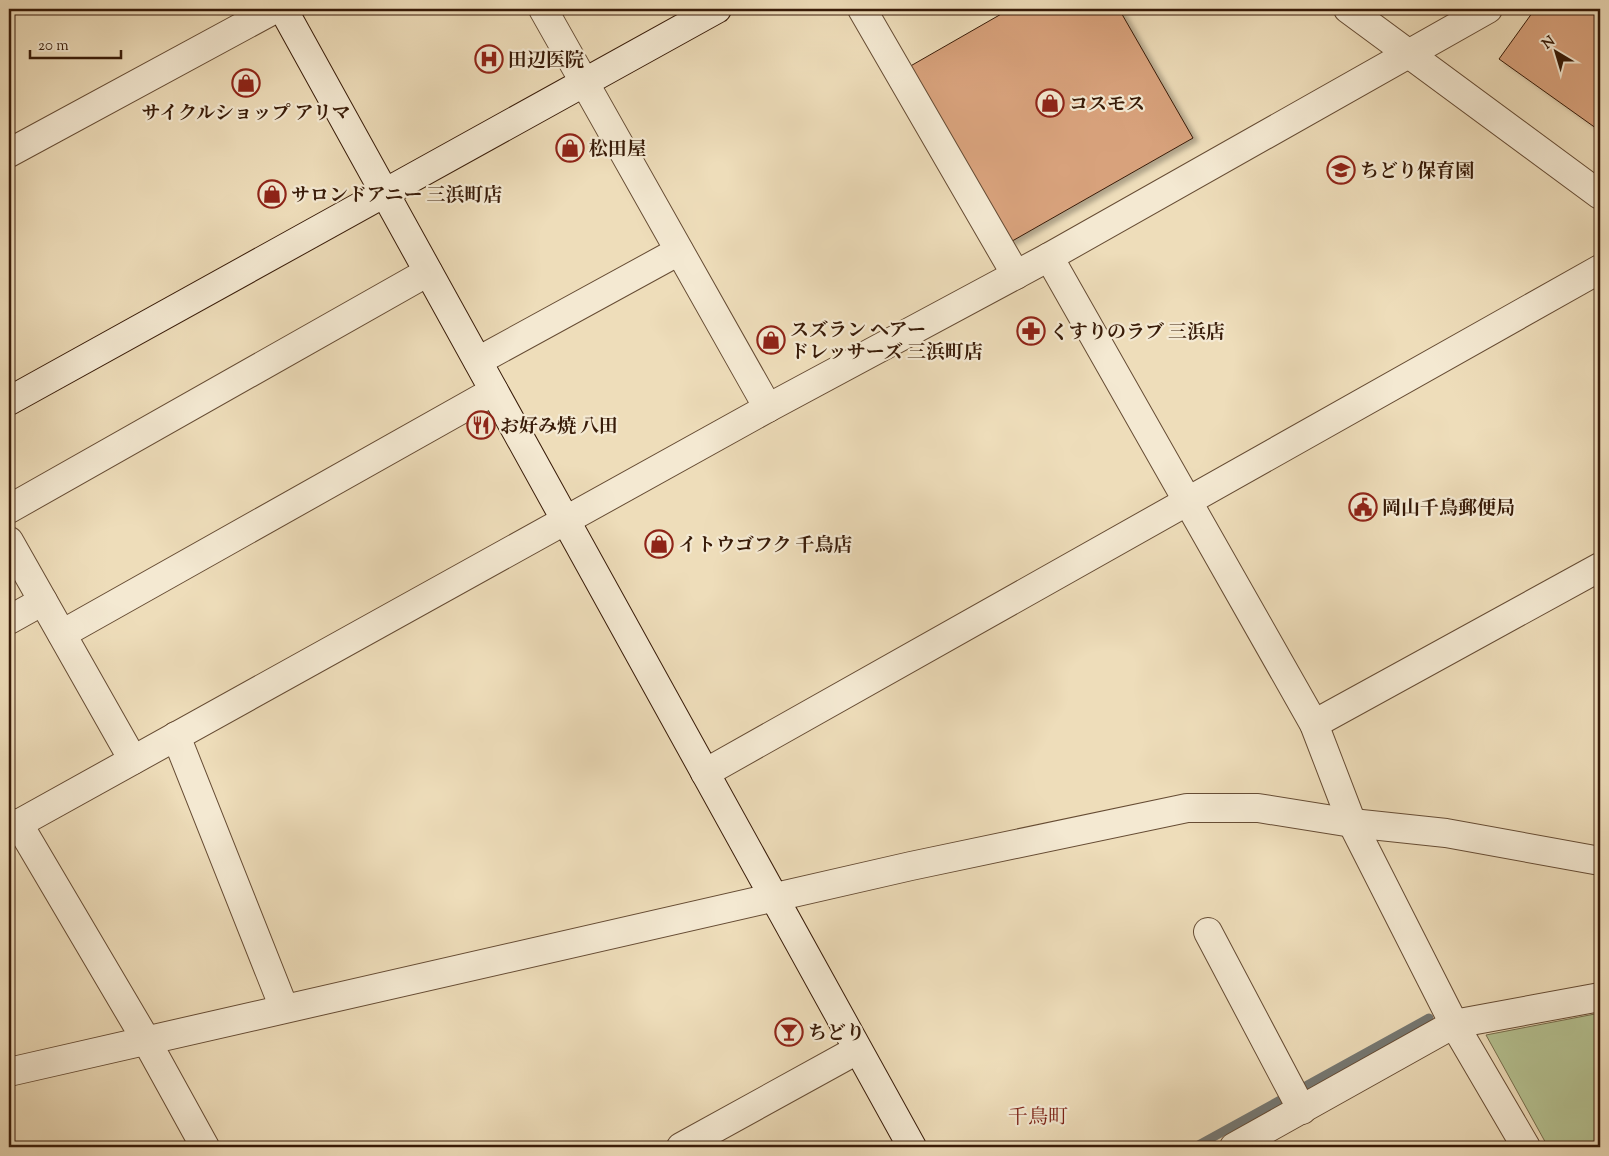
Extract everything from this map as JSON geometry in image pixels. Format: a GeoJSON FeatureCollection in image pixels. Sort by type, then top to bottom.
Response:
{"type":"FeatureCollection","features":[{"type":"Feature","properties":{"kind":"street"},"geometry":{"type":"LineString","coordinates":[[9,152],[275,9]]}},
{"type":"Feature","properties":{"kind":"street"},"geometry":{"type":"LineString","coordinates":[[283,9],[912,1147]]}},
{"type":"Feature","properties":{"kind":"street"},"geometry":{"type":"LineString","coordinates":[[543,9],[768,408]]}},
{"type":"Feature","properties":{"kind":"street"},"geometry":{"type":"LineString","coordinates":[[9,401],[717,9]]}},
{"type":"Feature","properties":{"kind":"street"},"geometry":{"type":"LineString","coordinates":[[862,9],[1016,275]]}},
{"type":"Feature","properties":{"kind":"street"},"geometry":{"type":"LineString","coordinates":[[1348,9],[1600,195]]}},
{"type":"Feature","properties":{"kind":"street"},"geometry":{"type":"LineString","coordinates":[[205,1147],[146,1040],[14,826],[768,408],[1049,257],[1488,9]]}},
{"type":"Feature","properties":{"kind":"street"},"geometry":{"type":"LineString","coordinates":[[478,361],[679,251]]}},
{"type":"Feature","properties":{"kind":"street"},"geometry":{"type":"LineString","coordinates":[[1049,257],[1189,500],[1314,724],[1352,823],[1454,1024],[1526,1147]]}},
{"type":"Feature","properties":{"kind":"street"},"geometry":{"type":"LineString","coordinates":[[705,773],[1600,268]]}},
{"type":"Feature","properties":{"kind":"street"},"geometry":{"type":"LineString","coordinates":[[9,510],[428,272]]}},
{"type":"Feature","properties":{"kind":"street"},"geometry":{"type":"LineString","coordinates":[[62,634],[494,391]]}},
{"type":"Feature","properties":{"kind":"street"},"geometry":{"type":"LineString","coordinates":[[9,541],[133,760]]}},
{"type":"Feature","properties":{"kind":"street"},"geometry":{"type":"LineString","coordinates":[[1314,724],[1600,567]]}},
{"type":"Feature","properties":{"kind":"street"},"geometry":{"type":"LineString","coordinates":[[9,620],[42,601]]}},
{"type":"Feature","properties":{"kind":"street"},"geometry":{"type":"LineString","coordinates":[[176,736],[284,1008]]}},
{"type":"Feature","properties":{"kind":"street"},"geometry":{"type":"LineString","coordinates":[[9,1072],[910,866],[1187,808],[1258,808],[1352,823],[1446,833],[1600,861]]}},
{"type":"Feature","properties":{"kind":"street"},"geometry":{"type":"LineString","coordinates":[[1208,932],[1295,1098]]}},
{"type":"Feature","properties":{"kind":"street"},"geometry":{"type":"LineString","coordinates":[[1234,1147],[1295,1098],[1454,1024],[1600,997]]}},
{"type":"Feature","properties":{"kind":"street"},"geometry":{"type":"LineString","coordinates":[[681,1147],[857,1050]]}},
{"type":"Feature","properties":{"kind":"green space"},"geometry":{"type":"Polygon","coordinates":[[[1600,1013],[1600,1147],[1548,1147],[1486,1035],[1600,1013]]]}},
{"type":"Feature","properties":{"kind":"building","name":"コスモス"},"geometry":{"type":"Polygon","coordinates":[[[1010,9],[1119,9],[1193,138],[1007,244],[907,68],[1010,9]]]}},
{"type":"Feature","properties":{"kind":"building"},"geometry":{"type":"Polygon","coordinates":[[[1535,9],[1600,9],[1600,131],[1499,59],[1535,9]]]}},
{"type":"Feature","properties":{"kind":"waterway"},"geometry":{"type":"LineString","coordinates":[[1195,1147],[1429,1018]]}},
{"type":"Feature","properties":{"kind":"place","name":"田辺医院"},"geometry":{"type":"Point","coordinates":[489,59]}},
{"type":"Feature","properties":{"kind":"place","name":"サイクルショップ アリマ"},"geometry":{"type":"Point","coordinates":[246,83]}},
{"type":"Feature","properties":{"kind":"place","name":"コスモス"},"geometry":{"type":"Point","coordinates":[1050,103]}},
{"type":"Feature","properties":{"kind":"place","name":"松田屋"},"geometry":{"type":"Point","coordinates":[570,148]}},
{"type":"Feature","properties":{"kind":"place","name":"ちどり保育園"},"geometry":{"type":"Point","coordinates":[1341,170]}},
{"type":"Feature","properties":{"kind":"place","name":"サロンドアニー 三浜町店"},"geometry":{"type":"Point","coordinates":[272,194]}},
{"type":"Feature","properties":{"kind":"place","name":"くすりのラブ 三浜店"},"geometry":{"type":"Point","coordinates":[1031,331]}},
{"type":"Feature","properties":{"kind":"place","name":"スズラン ヘアー ドレッサーズ 三浜町店"},"geometry":{"type":"Point","coordinates":[771,340]}},
{"type":"Feature","properties":{"kind":"place","name":"お好み焼 八田"},"geometry":{"type":"Point","coordinates":[481,425]}},
{"type":"Feature","properties":{"kind":"place","name":"岡山千鳥郵便局"},"geometry":{"type":"Point","coordinates":[1363,507]}},
{"type":"Feature","properties":{"kind":"place","name":"イトウゴフク 千鳥店"},"geometry":{"type":"Point","coordinates":[659,544]}},
{"type":"Feature","properties":{"kind":"place","name":"ちどり"},"geometry":{"type":"Point","coordinates":[789,1032]}},
{"type":"Feature","properties":{"kind":"district","name":"千鳥町"},"geometry":{"type":"Point","coordinates":[1038,1116]}}]}
